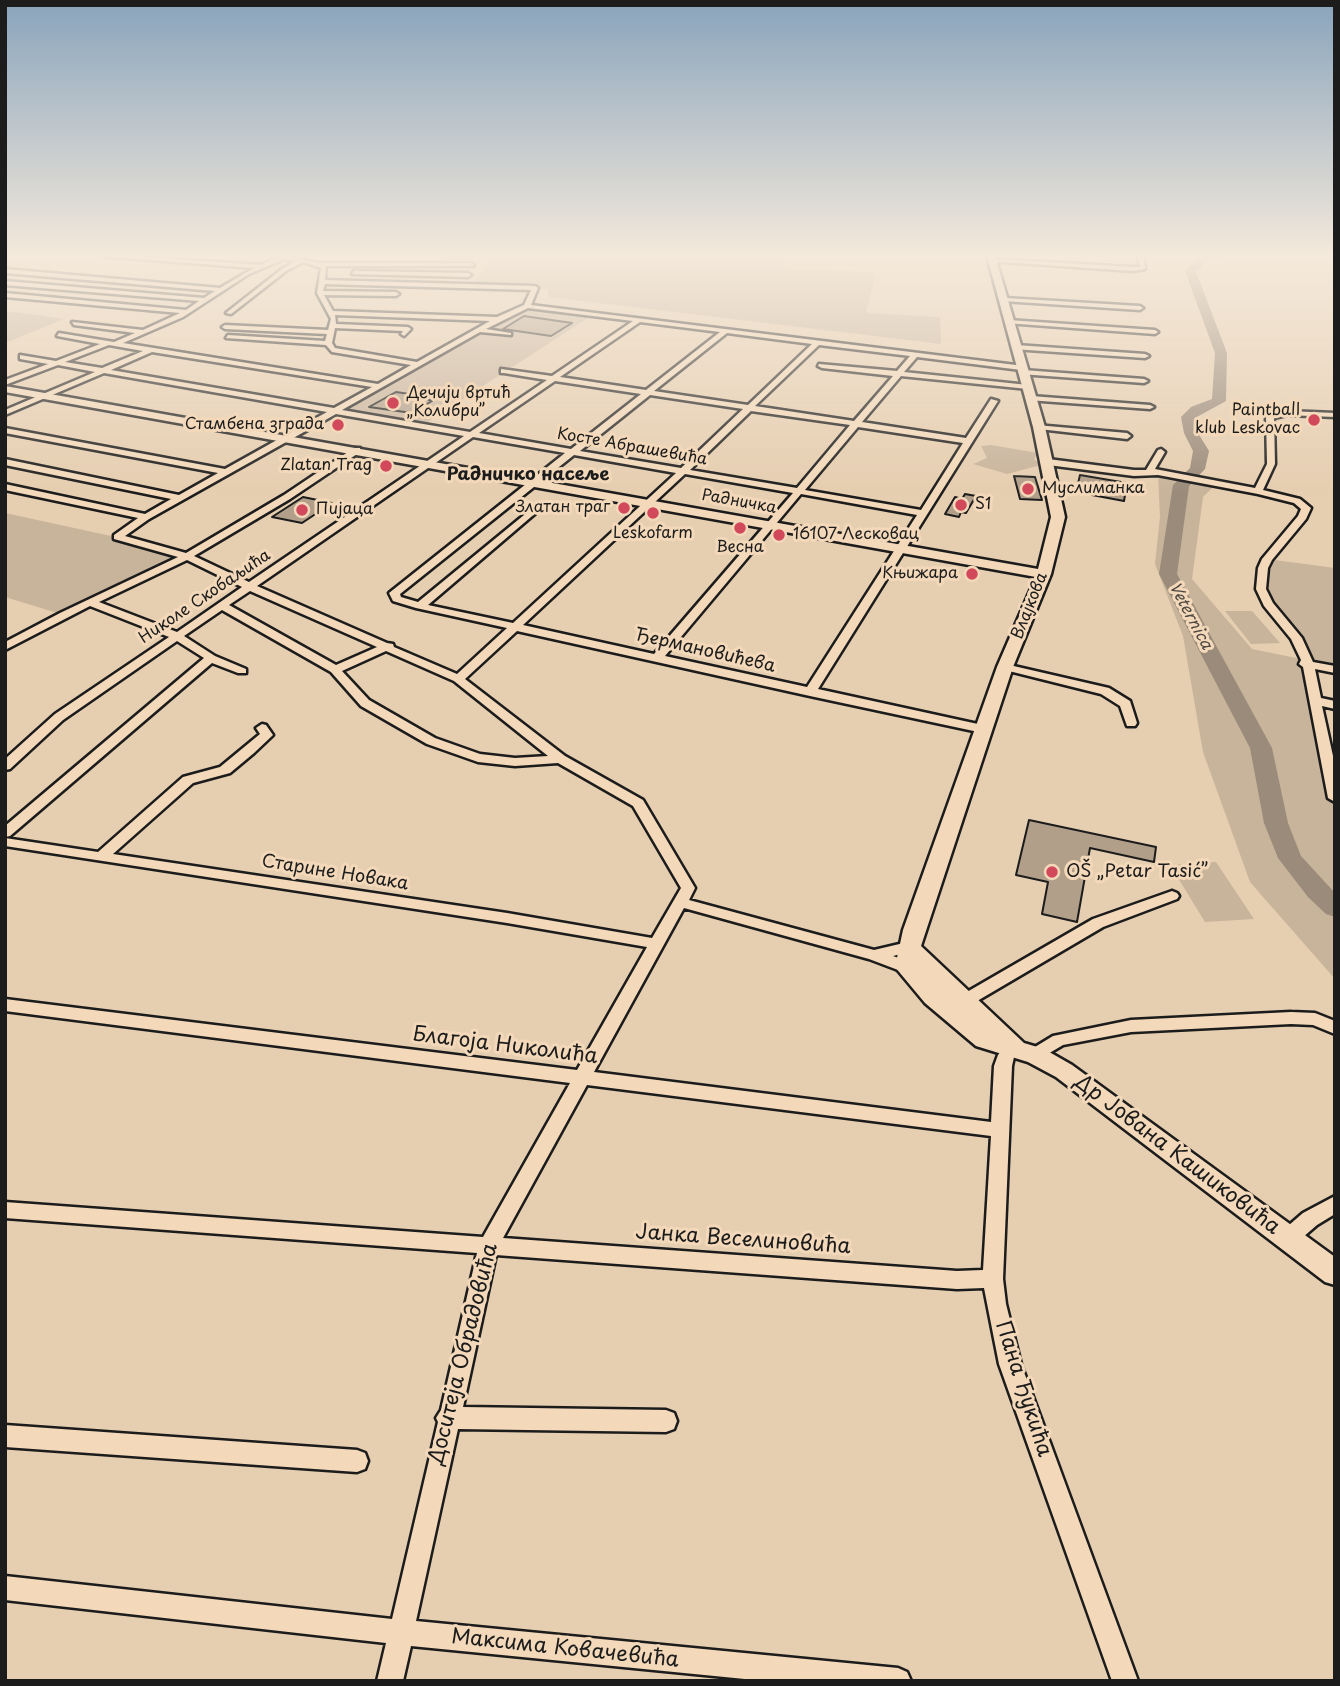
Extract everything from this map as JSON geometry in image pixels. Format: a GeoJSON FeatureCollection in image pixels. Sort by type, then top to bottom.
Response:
{"type":"FeatureCollection","features":[{"type":"Feature","properties":{"kind":"main road","name":"Влајкова"},"geometry":{"type":"LineString","coordinates":[[907,957],[1005,667],[1044,574],[1058,517],[1048,462],[1012,335]]}},
{"type":"Feature","properties":{"kind":"main road","name":"Радничка"},"geometry":{"type":"LineString","coordinates":[[5,389],[1044,574]]}},
{"type":"Feature","properties":{"kind":"main road"},"geometry":{"type":"LineString","coordinates":[[907,957],[966,1000],[1025,1050]]}},
{"type":"Feature","properties":{"kind":"main road"},"geometry":{"type":"LineString","coordinates":[[907,957],[933,997],[984,1040],[1025,1050]]}},
{"type":"Feature","properties":{"kind":"main road","name":"Др Јована Кашиковића"},"geometry":{"type":"LineString","coordinates":[[1025,1050],[1063,1071],[1335,1273]]}},
{"type":"Feature","properties":{"kind":"street"},"geometry":{"type":"LineString","coordinates":[[59,335],[379,386]]}},
{"type":"Feature","properties":{"kind":"street"},"geometry":{"type":"LineString","coordinates":[[5,383],[137,335]]}},
{"type":"Feature","properties":{"kind":"street"},"geometry":{"type":"LineString","coordinates":[[330,335],[328,343],[332,350],[419,364]]}},
{"type":"Feature","properties":{"kind":"street"},"geometry":{"type":"LineString","coordinates":[[470,335],[146,517],[117,537],[187,556],[248,586],[389,646],[458,679],[560,759],[638,803],[685,879],[688,888],[682,903],[874,956],[907,957]]}},
{"type":"Feature","properties":{"kind":"street","name":"Николе Скобаљића"},"geometry":{"type":"LineString","coordinates":[[5,766],[59,717],[617,335]]}},
{"type":"Feature","properties":{"kind":"street"},"geometry":{"type":"LineString","coordinates":[[535,482],[721,335]]}},
{"type":"Feature","properties":{"kind":"street"},"geometry":{"type":"LineString","coordinates":[[754,335],[1022,370],[1144,381]]}},
{"type":"Feature","properties":{"kind":"street"},"geometry":{"type":"LineString","coordinates":[[223,336],[328,343]]}},
{"type":"Feature","properties":{"kind":"street"},"geometry":{"type":"LineString","coordinates":[[458,679],[650,503],[817,343]]}},
{"type":"Feature","properties":{"kind":"street"},"geometry":{"type":"LineString","coordinates":[[1016,347],[1145,356]]}},
{"type":"Feature","properties":{"kind":"street"},"geometry":{"type":"LineString","coordinates":[[5,413],[151,350]]}},
{"type":"Feature","properties":{"kind":"street"},"geometry":{"type":"LineString","coordinates":[[657,658],[914,356]]}},
{"type":"Feature","properties":{"kind":"street","name":"Косте Абрашевића"},"geometry":{"type":"LineString","coordinates":[[23,357],[924,513]]}},
{"type":"Feature","properties":{"kind":"street"},"geometry":{"type":"LineString","coordinates":[[822,366],[1150,407]]}},
{"type":"Feature","properties":{"kind":"street"},"geometry":{"type":"LineString","coordinates":[[504,371],[970,441]]}},
{"type":"Feature","properties":{"kind":"street"},"geometry":{"type":"LineString","coordinates":[[810,692],[994,401]]}},
{"type":"Feature","properties":{"kind":"street"},"geometry":{"type":"LineString","coordinates":[[1258,491],[1271,464],[1270,416],[1287,413],[1335,415]]}},
{"type":"Feature","properties":{"kind":"street"},"geometry":{"type":"LineString","coordinates":[[1039,428],[1127,436]]}},
{"type":"Feature","properties":{"kind":"street"},"geometry":{"type":"LineString","coordinates":[[5,430],[226,472]]}},
{"type":"Feature","properties":{"kind":"street"},"geometry":{"type":"LineString","coordinates":[[5,647],[187,556],[287,497],[357,450]]}},
{"type":"Feature","properties":{"kind":"street"},"geometry":{"type":"LineString","coordinates":[[1153,472],[1161,452]]}},
{"type":"Feature","properties":{"kind":"street"},"geometry":{"type":"LineString","coordinates":[[5,462],[180,498]]}},
{"type":"Feature","properties":{"kind":"street"},"geometry":{"type":"LineString","coordinates":[[1048,462],[1134,473],[1153,472],[1258,491],[1297,502],[1306,508],[1303,517],[1267,559],[1263,568],[1261,589],[1268,604],[1296,638],[1306,664],[1329,741],[1333,790]]}},
{"type":"Feature","properties":{"kind":"street","name":"Ђермановићева"},"geometry":{"type":"LineString","coordinates":[[535,482],[394,593],[397,599],[983,729]]}},
{"type":"Feature","properties":{"kind":"street"},"geometry":{"type":"LineString","coordinates":[[5,487],[146,517]]}},
{"type":"Feature","properties":{"kind":"street"},"geometry":{"type":"LineString","coordinates":[[420,606],[536,509]]}},
{"type":"Feature","properties":{"kind":"street"},"geometry":{"type":"LineString","coordinates":[[92,603],[176,635],[211,658],[242,671]]}},
{"type":"Feature","properties":{"kind":"street"},"geometry":{"type":"LineString","coordinates":[[221,605],[335,670],[365,703],[384,715],[463,754],[515,762],[560,759]]}},
{"type":"Feature","properties":{"kind":"street"},"geometry":{"type":"LineString","coordinates":[[335,670],[389,646]]}},
{"type":"Feature","properties":{"kind":"street"},"geometry":{"type":"LineString","coordinates":[[5,833],[211,658]]}},
{"type":"Feature","properties":{"kind":"street"},"geometry":{"type":"LineString","coordinates":[[1306,664],[1335,670]]}},
{"type":"Feature","properties":{"kind":"street"},"geometry":{"type":"LineString","coordinates":[[1005,667],[1105,691],[1126,704],[1131,723]]}},
{"type":"Feature","properties":{"kind":"street"},"geometry":{"type":"LineString","coordinates":[[1316,701],[1335,705]]}},
{"type":"Feature","properties":{"kind":"street"},"geometry":{"type":"LineString","coordinates":[[102,856],[188,780],[225,769],[250,750],[267,735],[262,728]]}},
{"type":"Feature","properties":{"kind":"street","name":"Старине Новака"},"geometry":{"type":"LineString","coordinates":[[5,842],[507,918],[658,944]]}},
{"type":"Feature","properties":{"kind":"street"},"geometry":{"type":"LineString","coordinates":[[966,1000],[1098,923],[1172,896]]}},
{"type":"Feature","properties":{"kind":"street","name":"Доситеја Обрадовића"},"geometry":{"type":"LineString","coordinates":[[390,1681],[447,1418],[489,1244],[682,903]]}},
{"type":"Feature","properties":{"kind":"street","name":"Благоја Николића"},"geometry":{"type":"LineString","coordinates":[[5,1005],[1000,1130]]}},
{"type":"Feature","properties":{"kind":"street"},"geometry":{"type":"LineString","coordinates":[[1025,1050],[1059,1040],[1131,1026],[1315,1019],[1335,1028]]}},
{"type":"Feature","properties":{"kind":"street","name":"Пана Ђукића"},"geometry":{"type":"LineString","coordinates":[[1025,1050],[1003,1060],[993,1279],[996,1304],[1010,1364],[1125,1681]]}},
{"type":"Feature","properties":{"kind":"street"},"geometry":{"type":"LineString","coordinates":[[1288,1238],[1310,1219],[1335,1204]]}},
{"type":"Feature","properties":{"kind":"street","name":"Јанка Веселиновића"},"geometry":{"type":"LineString","coordinates":[[5,1210],[957,1280],[993,1279]]}},
{"type":"Feature","properties":{"kind":"street"},"geometry":{"type":"LineString","coordinates":[[447,1418],[666,1421]]}},
{"type":"Feature","properties":{"kind":"street"},"geometry":{"type":"LineString","coordinates":[[5,1436],[357,1461]]}},
{"type":"Feature","properties":{"kind":"street","name":"Максима Ковачевића"},"geometry":{"type":"LineString","coordinates":[[5,1588],[400,1632],[898,1681]]}},
{"type":"Feature","properties":{"kind":"shaded area"},"geometry":{"type":"Polygon","coordinates":[[[5,335],[25,335],[5,343],[5,335]]]}},
{"type":"Feature","properties":{"kind":"shaded area"},"geometry":{"type":"Polygon","coordinates":[[[478,335],[562,335],[426,423],[344,410],[478,335]]]}},
{"type":"Feature","properties":{"kind":"shaded area"},"geometry":{"type":"Polygon","coordinates":[[[863,335],[941,335],[941,344],[863,335]]]}},
{"type":"Feature","properties":{"kind":"shaded area"},"geometry":{"type":"Polygon","coordinates":[[[991,445],[1038,453],[1034,459],[1041,465],[1007,474],[973,464],[987,458],[981,446],[991,445]]]}},
{"type":"Feature","properties":{"kind":"shaded area"},"geometry":{"type":"Polygon","coordinates":[[[1158,472],[1216,484],[1203,497],[1192,579],[1252,649],[1306,660],[1264,598],[1267,559],[1335,568],[1335,666],[1307,660],[1335,798],[1335,979],[1250,882],[1203,752],[1183,636],[1155,564],[1160,517],[1158,472]]]}},
{"type":"Feature","properties":{"kind":"shaded area"},"geometry":{"type":"Polygon","coordinates":[[[5,513],[187,556],[64,615],[5,597],[5,513]]]}},
{"type":"Feature","properties":{"kind":"shaded area"},"geometry":{"type":"Polygon","coordinates":[[[1225,611],[1252,611],[1280,643],[1251,644],[1225,611]]]}},
{"type":"Feature","properties":{"kind":"shaded area"},"geometry":{"type":"Polygon","coordinates":[[[1216,862],[1254,919],[1205,922],[1170,865],[1216,862]]]}},
{"type":"Feature","properties":{"kind":"building","name":"Дечији вртић „Колибри”"},"geometry":{"type":"Polygon","coordinates":[[[396,392],[432,401],[412,413],[369,407],[396,392]]]}},
{"type":"Feature","properties":{"kind":"building"},"geometry":{"type":"Polygon","coordinates":[[[1080,475],[1127,483],[1124,501],[1076,492],[1080,475]]]}},
{"type":"Feature","properties":{"kind":"building","name":"Муслиманка"},"geometry":{"type":"Polygon","coordinates":[[[1014,476],[1035,477],[1042,500],[1020,499],[1014,476]]]}},
{"type":"Feature","properties":{"kind":"building","name":"S1"},"geometry":{"type":"Polygon","coordinates":[[[965,494],[976,496],[966,513],[961,512],[959,517],[945,514],[955,497],[962,499],[965,494]]]}},
{"type":"Feature","properties":{"kind":"building","name":"Пијаца"},"geometry":{"type":"Polygon","coordinates":[[[303,497],[332,503],[302,523],[272,517],[303,497]]]}},
{"type":"Feature","properties":{"kind":"building","name":"OŠ „Petar Tasić”"},"geometry":{"type":"Polygon","coordinates":[[[1029,820],[1156,847],[1154,862],[1090,848],[1077,922],[1042,914],[1048,882],[1016,875],[1029,820]]]}},
{"type":"Feature","properties":{"kind":"waterway","name":"Veternica"},"geometry":{"type":"LineString","coordinates":[[1214,335],[1221,353],[1219,401],[1196,410],[1188,417],[1191,433],[1201,451],[1197,469],[1181,485],[1168,574],[1261,748],[1276,823],[1290,858],[1335,908]]}},
{"type":"Feature","properties":{"kind":"place","name":"Дечији вртић „Колибри”"},"geometry":{"type":"Point","coordinates":[393,403]}},
{"type":"Feature","properties":{"kind":"place","name":"Paintball klub Leskovac"},"geometry":{"type":"Point","coordinates":[1314,420]}},
{"type":"Feature","properties":{"kind":"place","name":"Стамбена зграда"},"geometry":{"type":"Point","coordinates":[338,425]}},
{"type":"Feature","properties":{"kind":"place","name":"Zlatan Trag"},"geometry":{"type":"Point","coordinates":[386,466]}},
{"type":"Feature","properties":{"kind":"place","name":"Муслиманка"},"geometry":{"type":"Point","coordinates":[1028,489]}},
{"type":"Feature","properties":{"kind":"place","name":"S1"},"geometry":{"type":"Point","coordinates":[961,505]}},
{"type":"Feature","properties":{"kind":"place","name":"Златан траг"},"geometry":{"type":"Point","coordinates":[624,508]}},
{"type":"Feature","properties":{"kind":"place","name":"Пијаца"},"geometry":{"type":"Point","coordinates":[302,510]}},
{"type":"Feature","properties":{"kind":"place","name":"Leskofarm"},"geometry":{"type":"Point","coordinates":[653,513]}},
{"type":"Feature","properties":{"kind":"place","name":"Весна"},"geometry":{"type":"Point","coordinates":[740,528]}},
{"type":"Feature","properties":{"kind":"place","name":"16107 Лесковац"},"geometry":{"type":"Point","coordinates":[779,535]}},
{"type":"Feature","properties":{"kind":"place","name":"Књижара"},"geometry":{"type":"Point","coordinates":[972,574]}},
{"type":"Feature","properties":{"kind":"place","name":"OŠ „Petar Tasić”"},"geometry":{"type":"Point","coordinates":[1052,872]}},
{"type":"Feature","properties":{"kind":"district","name":"Радничко насеље"},"geometry":{"type":"Point","coordinates":[528,475]}}]}
